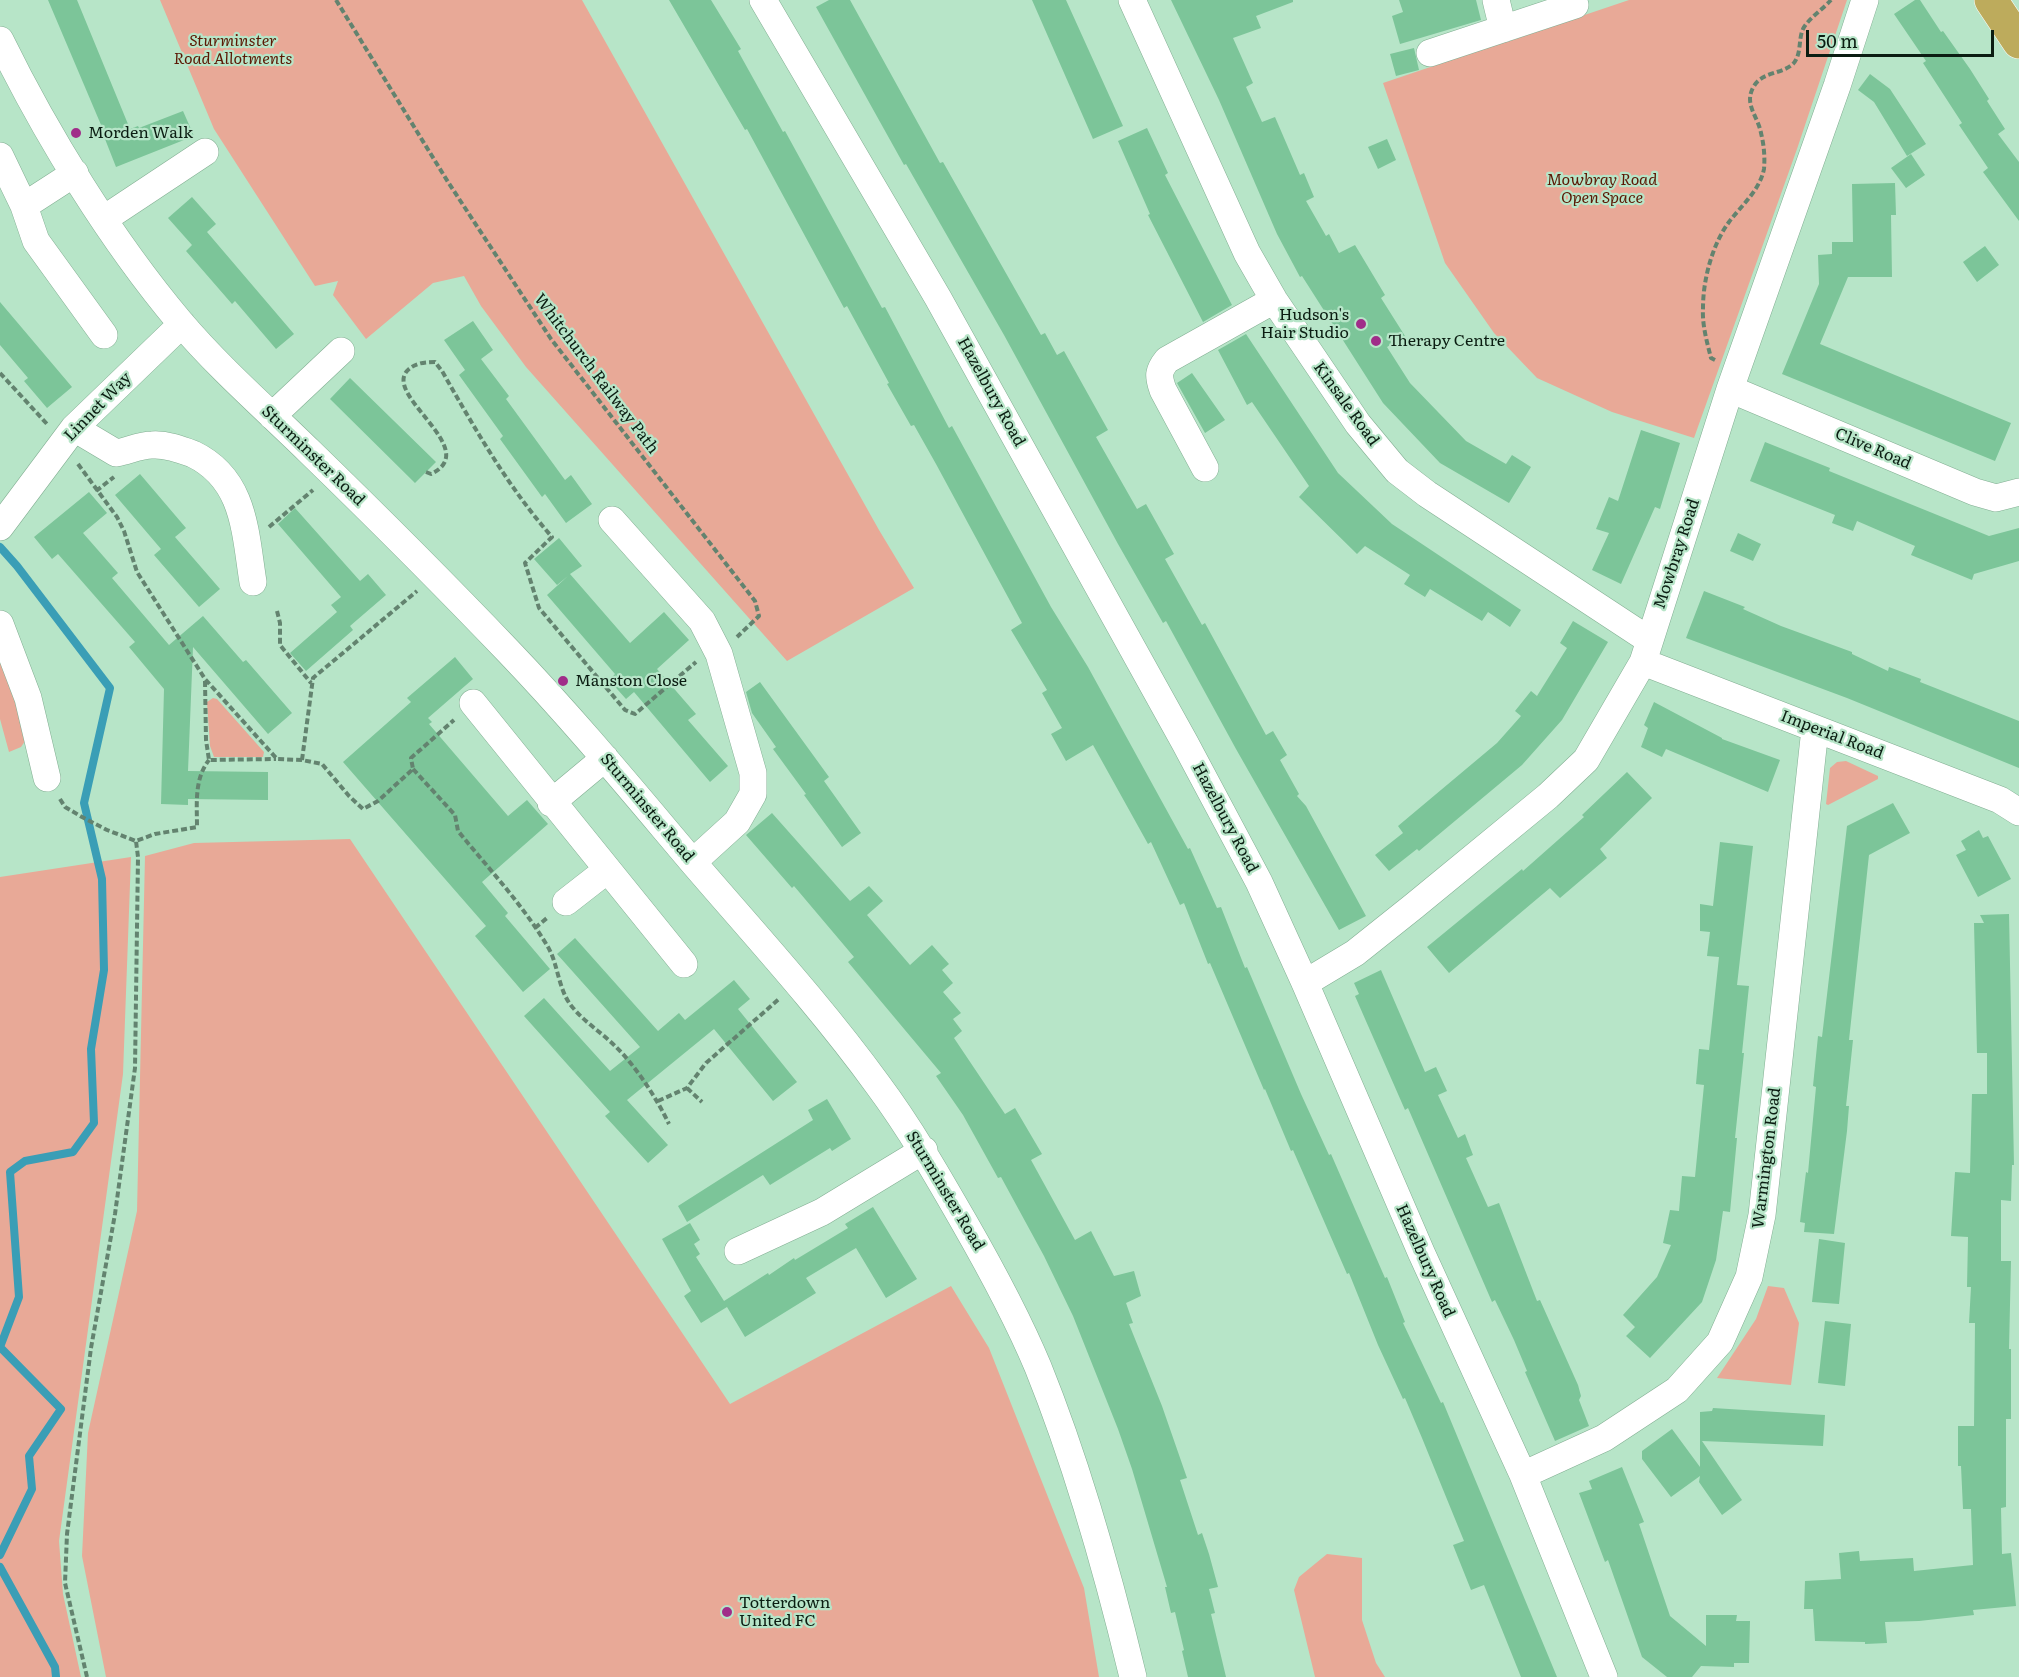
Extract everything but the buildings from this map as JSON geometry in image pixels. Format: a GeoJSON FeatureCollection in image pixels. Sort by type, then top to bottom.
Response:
{"type":"FeatureCollection","features":[{"type":"Feature","properties":{"kind":"highway"},"geometry":{"type":"LineString","coordinates":[[1990,0],[2019,42]]}},
{"type":"Feature","properties":{"kind":"street","name":"Hazelbury Road"},"geometry":{"type":"LineString","coordinates":[[763,0],[938,298],[1180,732],[1259,882],[1305,982],[1420,1252],[1524,1475],[1604,1677]]}},
{"type":"Feature","properties":{"kind":"street","name":"Kinsale Road"},"geometry":{"type":"LineString","coordinates":[[1132,0],[1247,253],[1274,300],[1358,423],[1396,471],[1646,651]]}},
{"type":"Feature","properties":{"kind":"street"},"geometry":{"type":"LineString","coordinates":[[1496,0],[1503,29]]}},
{"type":"Feature","properties":{"kind":"street","name":"Mowbray Road"},"geometry":{"type":"LineString","coordinates":[[1305,982],[1354,953],[1414,906],[1548,796],[1586,760],[1646,651],[1733,381],[1865,0]]}},
{"type":"Feature","properties":{"kind":"street"},"geometry":{"type":"LineString","coordinates":[[1430,53],[1575,5]]}},
{"type":"Feature","properties":{"kind":"street","name":"Sturminster Road"},"geometry":{"type":"LineString","coordinates":[[0,40],[15,70],[104,219],[146,280],[182,324],[224,370],[511,654],[605,758],[798,983],[878,1084],[924,1150],[991,1269],[1037,1365],[1075,1472],[1112,1590],[1133,1677]]}},
{"type":"Feature","properties":{"kind":"street"},"geometry":{"type":"LineString","coordinates":[[104,219],[205,152]]}},
{"type":"Feature","properties":{"kind":"street"},"geometry":{"type":"LineString","coordinates":[[0,156],[24,206],[36,241],[104,334]]}},
{"type":"Feature","properties":{"kind":"street"},"geometry":{"type":"LineString","coordinates":[[24,206],[75,173]]}},
{"type":"Feature","properties":{"kind":"street"},"geometry":{"type":"LineString","coordinates":[[1205,468],[1163,390],[1159,380],[1159,370],[1167,360],[1274,300]]}},
{"type":"Feature","properties":{"kind":"street","name":"Linnet Way"},"geometry":{"type":"LineString","coordinates":[[3,523],[65,439],[182,324]]}},
{"type":"Feature","properties":{"kind":"street"},"geometry":{"type":"LineString","coordinates":[[272,416],[341,351]]}},
{"type":"Feature","properties":{"kind":"street","name":"Clive Road"},"geometry":{"type":"LineString","coordinates":[[1733,381],[1976,492],[1996,498],[2019,492]]}},
{"type":"Feature","properties":{"kind":"street"},"geometry":{"type":"LineString","coordinates":[[65,439],[116,453],[153,445],[178,447],[202,459],[221,475],[236,495],[243,515],[253,582]]}},
{"type":"Feature","properties":{"kind":"street"},"geometry":{"type":"LineString","coordinates":[[612,520],[702,621],[717,650],[753,773],[753,794],[736,822],[693,862]]}},
{"type":"Feature","properties":{"kind":"street"},"geometry":{"type":"LineString","coordinates":[[0,624],[28,698],[47,778]]}},
{"type":"Feature","properties":{"kind":"street","name":"Imperial Road"},"geometry":{"type":"LineString","coordinates":[[1646,651],[1815,729],[2000,800],[2019,812]]}},
{"type":"Feature","properties":{"kind":"street"},"geometry":{"type":"LineString","coordinates":[[472,704],[684,964]]}},
{"type":"Feature","properties":{"kind":"street","name":"Warmington Road"},"geometry":{"type":"LineString","coordinates":[[1524,1475],[1604,1438],[1677,1390],[1720,1342],[1749,1277],[1762,1215],[1815,729]]}},
{"type":"Feature","properties":{"kind":"street"},"geometry":{"type":"LineString","coordinates":[[551,803],[605,758]]}},
{"type":"Feature","properties":{"kind":"street"},"geometry":{"type":"LineString","coordinates":[[566,902],[607,870]]}},
{"type":"Feature","properties":{"kind":"street"},"geometry":{"type":"LineString","coordinates":[[738,1251],[822,1212],[924,1150]]}},
{"type":"Feature","properties":{"kind":"path","name":"Whitchurch Railway Path"},"geometry":{"type":"LineString","coordinates":[[336,0],[448,182],[552,339],[755,600],[759,616],[717,650]]}},
{"type":"Feature","properties":{"kind":"path"},"geometry":{"type":"LineString","coordinates":[[1733,381],[1711,358],[1703,309],[1705,284],[1713,252],[1727,224],[1754,191],[1763,174],[1765,158],[1761,130],[1749,104],[1750,94],[1754,84],[1764,76],[1793,64],[1800,50],[1800,37],[1804,27],[1831,0]]}},
{"type":"Feature","properties":{"kind":"path"},"geometry":{"type":"LineString","coordinates":[[426,472],[431,474],[443,464],[446,452],[443,442],[406,392],[403,380],[404,374],[411,367],[425,362],[435,362],[442,370],[483,443],[533,516],[552,537],[525,563],[539,608],[625,710],[635,714],[717,650]]}},
{"type":"Feature","properties":{"kind":"path"},"geometry":{"type":"LineString","coordinates":[[0,373],[65,439],[78,465],[117,517],[137,572],[205,679],[277,759]]}},
{"type":"Feature","properties":{"kind":"path"},"geometry":{"type":"LineString","coordinates":[[96,491],[123,471]]}},
{"type":"Feature","properties":{"kind":"path"},"geometry":{"type":"LineString","coordinates":[[248,546],[308,494]]}},
{"type":"Feature","properties":{"kind":"path"},"geometry":{"type":"LineString","coordinates":[[302,760],[313,678],[435,577]]}},
{"type":"Feature","properties":{"kind":"path"},"geometry":{"type":"LineString","coordinates":[[277,611],[280,623],[280,645],[311,684]]}},
{"type":"Feature","properties":{"kind":"path"},"geometry":{"type":"LineString","coordinates":[[205,679],[206,740],[210,760]]}},
{"type":"Feature","properties":{"kind":"path"},"geometry":{"type":"LineString","coordinates":[[472,704],[411,758],[413,769],[455,815],[458,831],[523,910],[540,935],[554,957],[561,988],[573,1009],[617,1047],[658,1101],[669,1124]]}},
{"type":"Feature","properties":{"kind":"path"},"geometry":{"type":"LineString","coordinates":[[82,817],[107,830],[136,840],[155,834],[197,828],[198,784],[203,768],[210,760],[277,759],[322,764],[349,796],[363,808],[378,801],[413,769]]}},
{"type":"Feature","properties":{"kind":"path"},"geometry":{"type":"LineString","coordinates":[[87,1677],[65,1583],[67,1534],[91,1348],[115,1214],[135,1068],[138,857],[136,840]]}},
{"type":"Feature","properties":{"kind":"path"},"geometry":{"type":"LineString","coordinates":[[658,1101],[687,1088],[705,1063],[798,983]]}},
{"type":"Feature","properties":{"kind":"path"},"geometry":{"type":"LineString","coordinates":[[687,1088],[702,1102]]}},
{"type":"Feature","properties":{"kind":"green space","name":"Sturminster Road Allotments"},"geometry":{"type":"Polygon","coordinates":[[[160,0],[582,0],[879,530],[914,588],[787,661],[526,367],[481,306],[464,276],[433,283],[366,339],[333,295],[338,281],[315,286],[214,129],[160,0]]]}},
{"type":"Feature","properties":{"kind":"green space","name":"Mowbray Road Open Space"},"geometry":{"type":"Polygon","coordinates":[[[1629,0],[1847,0],[1797,149],[1694,438],[1612,412],[1537,378],[1494,333],[1445,263],[1383,83],[1629,0]]]}},
{"type":"Feature","properties":{"kind":"green space"},"geometry":{"type":"Polygon","coordinates":[[[0,646],[6,660],[25,741],[21,747],[9,752],[0,719],[0,646]]]}},
{"type":"Feature","properties":{"kind":"green space"},"geometry":{"type":"Polygon","coordinates":[[[213,698],[217,699],[264,752],[263,757],[214,757],[210,746],[207,702],[213,698]]]}},
{"type":"Feature","properties":{"kind":"green space"},"geometry":{"type":"Polygon","coordinates":[[[1846,761],[1878,776],[1878,779],[1828,805],[1826,804],[1830,768],[1837,762],[1846,761]]]}},
{"type":"Feature","properties":{"kind":"green space"},"geometry":{"type":"Polygon","coordinates":[[[350,839],[730,1404],[951,1286],[989,1348],[1084,1588],[1099,1677],[106,1677],[82,1556],[88,1433],[137,1211],[145,856],[194,843],[350,839]]]}},
{"type":"Feature","properties":{"kind":"green space"},"geometry":{"type":"Polygon","coordinates":[[[131,857],[123,1074],[59,1541],[63,1594],[81,1677],[0,1677],[0,877],[131,857]]]}},
{"type":"Feature","properties":{"kind":"green space"},"geometry":{"type":"Polygon","coordinates":[[[1768,1286],[1784,1288],[1799,1323],[1791,1385],[1717,1378],[1756,1319],[1768,1286]]]}},
{"type":"Feature","properties":{"kind":"green space"},"geometry":{"type":"Polygon","coordinates":[[[1327,1554],[1362,1558],[1362,1620],[1376,1663],[1385,1677],[1315,1677],[1294,1590],[1299,1577],[1327,1554]]]}},
{"type":"Feature","properties":{"kind":"waterway"},"geometry":{"type":"LineString","coordinates":[[0,547],[110,688],[84,803],[102,879],[104,970],[91,1049],[94,1123],[73,1152],[25,1161],[10,1172],[19,1297],[0,1347],[61,1409],[29,1456],[32,1489],[0,1555]]}},
{"type":"Feature","properties":{"kind":"waterway"},"geometry":{"type":"LineString","coordinates":[[0,1567],[55,1667],[56,1677]]}},
{"type":"Feature","properties":{"kind":"place","name":"Morden Walk"},"geometry":{"type":"Point","coordinates":[76,133]}},
{"type":"Feature","properties":{"kind":"place","name":"Hudson's Hair Studio"},"geometry":{"type":"Point","coordinates":[1361,324]}},
{"type":"Feature","properties":{"kind":"place","name":"Therapy Centre"},"geometry":{"type":"Point","coordinates":[1376,341]}},
{"type":"Feature","properties":{"kind":"place","name":"Manston Close"},"geometry":{"type":"Point","coordinates":[563,681]}},
{"type":"Feature","properties":{"kind":"place","name":"Totterdown United FC"},"geometry":{"type":"Point","coordinates":[727,1612]}}]}
